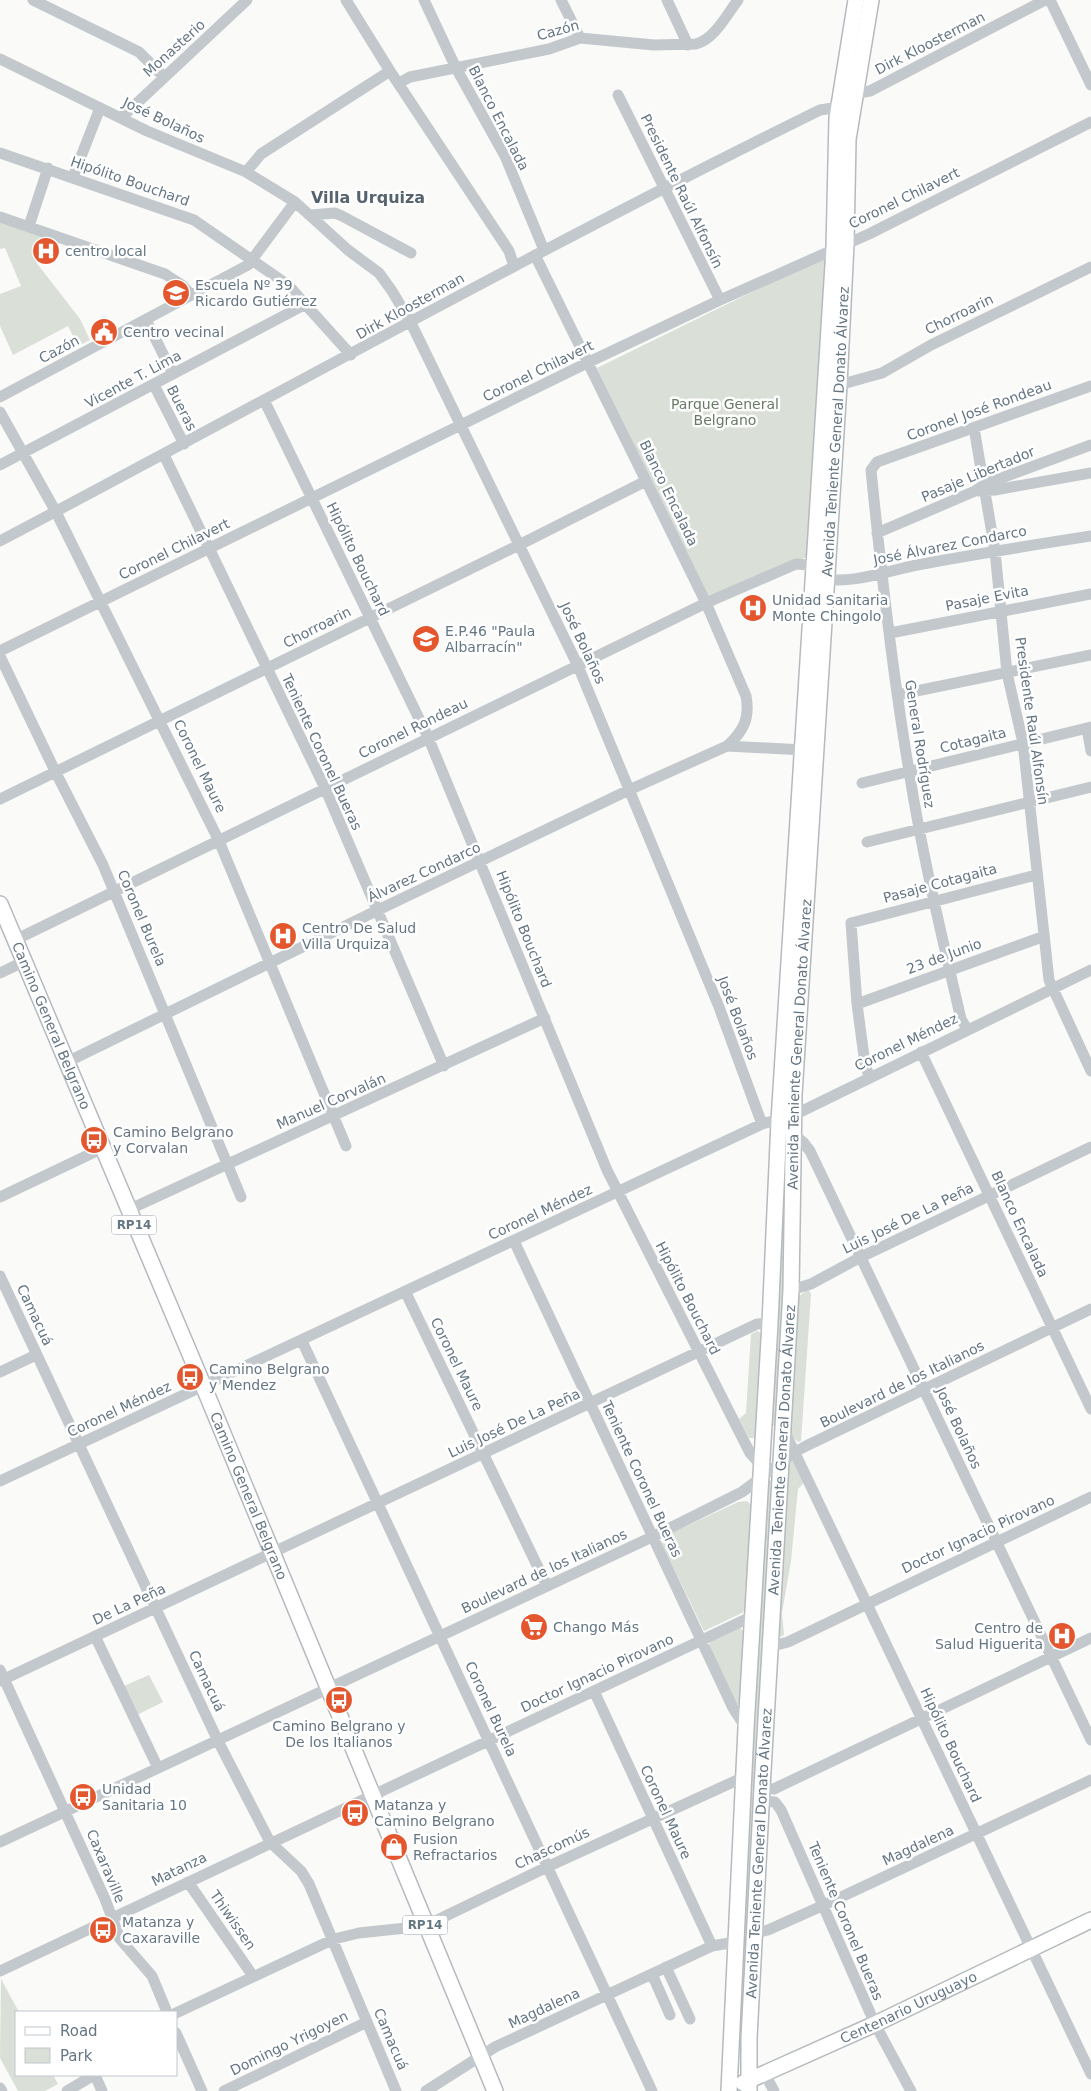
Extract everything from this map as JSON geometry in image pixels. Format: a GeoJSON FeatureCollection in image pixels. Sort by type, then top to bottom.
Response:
{"type":"FeatureCollection","features":[{"type":"Feature","properties":{"kind":"main road","name":"Avenida Teniente General Donato Álvarez"},"geometry":{"type":"LineString","coordinates":[[728,2090],[746,1728],[770,1323],[779,1121],[804,750],[839,385],[839,107],[856,0]]}},
{"type":"Feature","properties":{"kind":"main road","name":"Avenida Teniente General Donato Álvarez"},"geometry":{"type":"LineString","coordinates":[[750,2086],[749,2038],[755,1933],[768,1795],[770,1647],[791,1290],[793,1134],[821,573],[848,139],[871,0]]}},
{"type":"Feature","properties":{"kind":"main road","name":"Camino General Belgrano"},"geometry":{"type":"LineString","coordinates":[[0,904],[203,1386],[425,1926],[495,2091]]}},
{"type":"Feature","properties":{"kind":"main road","name":"Centenario Uruguayo"},"geometry":{"type":"LineString","coordinates":[[728,2090],[750,2086],[765,2074],[875,2024],[1091,1920]]}},
{"type":"Feature","properties":{"kind":"street"},"geometry":{"type":"LineString","coordinates":[[33,0],[139,52],[164,77]]}},
{"type":"Feature","properties":{"kind":"street","name":"Monasterio"},"geometry":{"type":"LineString","coordinates":[[121,118],[247,0]]}},
{"type":"Feature","properties":{"kind":"street"},"geometry":{"type":"LineString","coordinates":[[346,0],[390,71],[509,251],[514,266]]}},
{"type":"Feature","properties":{"kind":"street","name":"Blanco Encalada"},"geometry":{"type":"LineString","coordinates":[[424,0],[456,68],[505,156],[540,253],[589,362],[706,603],[746,696],[747,720],[742,730],[727,746]]}},
{"type":"Feature","properties":{"kind":"street"},"geometry":{"type":"LineString","coordinates":[[561,0],[580,38]]}},
{"type":"Feature","properties":{"kind":"street"},"geometry":{"type":"LineString","coordinates":[[667,0],[688,45]]}},
{"type":"Feature","properties":{"kind":"street","name":"Cazón"},"geometry":{"type":"LineString","coordinates":[[399,83],[410,77],[549,49],[580,38],[654,45],[688,45],[707,39],[738,0]]}},
{"type":"Feature","properties":{"kind":"street","name":"Dirk Kloosterman"},"geometry":{"type":"LineString","coordinates":[[854,94],[870,91],[1045,0]]}},
{"type":"Feature","properties":{"kind":"street"},"geometry":{"type":"LineString","coordinates":[[1050,0],[1091,85]]}},
{"type":"Feature","properties":{"kind":"street","name":"José Bolaños"},"geometry":{"type":"LineString","coordinates":[[0,59],[121,118],[246,172],[295,202],[311,215],[348,250],[379,273],[392,291],[411,323],[578,666],[719,1007],[762,1124]]}},
{"type":"Feature","properties":{"kind":"street"},"geometry":{"type":"LineString","coordinates":[[246,172],[261,154],[390,71]]}},
{"type":"Feature","properties":{"kind":"street","name":"Presidente Raúl Alfonsín"},"geometry":{"type":"LineString","coordinates":[[618,95],[720,300]]}},
{"type":"Feature","properties":{"kind":"street","name":"Dirk Kloosterman"},"geometry":{"type":"LineString","coordinates":[[0,541],[265,402],[663,187],[820,110],[839,107]]}},
{"type":"Feature","properties":{"kind":"street"},"geometry":{"type":"LineString","coordinates":[[73,177],[100,108]]}},
{"type":"Feature","properties":{"kind":"street","name":"Coronel Chilavert"},"geometry":{"type":"LineString","coordinates":[[0,651],[589,362],[840,246],[1091,122]]}},
{"type":"Feature","properties":{"kind":"street","name":"Hipólito Bouchard"},"geometry":{"type":"LineString","coordinates":[[0,153],[186,216],[254,260],[288,285],[351,355]]}},
{"type":"Feature","properties":{"kind":"street"},"geometry":{"type":"LineString","coordinates":[[29,226],[48,168]]}},
{"type":"Feature","properties":{"kind":"street","name":"Cazón"},"geometry":{"type":"LineString","coordinates":[[0,397],[146,320],[254,260],[295,202]]}},
{"type":"Feature","properties":{"kind":"street"},"geometry":{"type":"LineString","coordinates":[[311,215],[335,213],[411,253]]}},
{"type":"Feature","properties":{"kind":"street"},"geometry":{"type":"LineString","coordinates":[[0,217],[165,274],[182,285],[191,294]]}},
{"type":"Feature","properties":{"kind":"street","name":"Chorroarin"},"geometry":{"type":"LineString","coordinates":[[839,385],[882,373],[931,345],[1091,267]]}},
{"type":"Feature","properties":{"kind":"street","name":"Vicente T. Lima"},"geometry":{"type":"LineString","coordinates":[[0,465],[306,304]]}},
{"type":"Feature","properties":{"kind":"street","name":"Bueras"},"geometry":{"type":"LineString","coordinates":[[146,320],[174,374]]}},
{"type":"Feature","properties":{"kind":"street","name":"Bueras"},"geometry":{"type":"LineString","coordinates":[[154,385],[184,444]]}},
{"type":"Feature","properties":{"kind":"street","name":"Coronel José Rondeau"},"geometry":{"type":"LineString","coordinates":[[877,462],[1091,386]]}},
{"type":"Feature","properties":{"kind":"street","name":"Hipólito Bouchard"},"geometry":{"type":"LineString","coordinates":[[265,402],[428,737],[607,1170],[698,1352],[761,1472]]}},
{"type":"Feature","properties":{"kind":"street","name":"Coronel Maure"},"geometry":{"type":"LineString","coordinates":[[0,412],[56,512],[102,601],[219,841],[346,1146]]}},
{"type":"Feature","properties":{"kind":"street","name":"Presidente Raúl Alfonsín"},"geometry":{"type":"LineString","coordinates":[[974,428],[982,489],[995,551],[1007,673],[1023,743],[1042,937],[1052,988],[1091,1071]]}},
{"type":"Feature","properties":{"kind":"street","name":"Pasaje Libertador"},"geometry":{"type":"LineString","coordinates":[[877,533],[1091,445]]}},
{"type":"Feature","properties":{"kind":"street","name":"Teniente Coronel Bueras"},"geometry":{"type":"LineString","coordinates":[[164,455],[325,788],[376,911],[444,1066]]}},
{"type":"Feature","properties":{"kind":"street","name":"General Rodríguez"},"geometry":{"type":"LineString","coordinates":[[877,462],[870,470],[881,573],[909,772],[933,901],[961,1019],[967,1029]]}},
{"type":"Feature","properties":{"kind":"street"},"geometry":{"type":"LineString","coordinates":[[982,489],[1091,473]]}},
{"type":"Feature","properties":{"kind":"street","name":"Chorroarin"},"geometry":{"type":"LineString","coordinates":[[0,799],[646,481]]}},
{"type":"Feature","properties":{"kind":"street","name":"José Álvarez Condarco"},"geometry":{"type":"LineString","coordinates":[[821,573],[881,573],[995,551],[1091,536]]}},
{"type":"Feature","properties":{"kind":"street","name":"Coronel Rondeau"},"geometry":{"type":"LineString","coordinates":[[15,940],[114,890],[219,841],[428,737],[706,603],[796,564],[821,573]]}},
{"type":"Feature","properties":{"kind":"street","name":"Pasaje Evita"},"geometry":{"type":"LineString","coordinates":[[890,633],[1091,594]]}},
{"type":"Feature","properties":{"kind":"street"},"geometry":{"type":"LineString","coordinates":[[897,695],[1091,655]]}},
{"type":"Feature","properties":{"kind":"street","name":"Coronel Burela"},"geometry":{"type":"LineString","coordinates":[[0,656],[55,771],[103,865],[242,1198]]}},
{"type":"Feature","properties":{"kind":"street"},"geometry":{"type":"LineString","coordinates":[[1089,728],[1091,752]]}},
{"type":"Feature","properties":{"kind":"street","name":"Cotagaita"},"geometry":{"type":"LineString","coordinates":[[862,783],[1089,728]]}},
{"type":"Feature","properties":{"kind":"street","name":"Álvarez Condarco"},"geometry":{"type":"LineString","coordinates":[[67,1062],[376,911],[629,790],[727,746],[804,750]]}},
{"type":"Feature","properties":{"kind":"street"},"geometry":{"type":"LineString","coordinates":[[867,842],[1091,786]]}},
{"type":"Feature","properties":{"kind":"street","name":"Pasaje Cotagaita"},"geometry":{"type":"LineString","coordinates":[[857,1004],[850,926],[852,921],[1036,875]]}},
{"type":"Feature","properties":{"kind":"street","name":"23 de Junio"},"geometry":{"type":"LineString","coordinates":[[857,1004],[1042,937]]}},
{"type":"Feature","properties":{"kind":"street"},"geometry":{"type":"LineString","coordinates":[[0,973],[25,961]]}},
{"type":"Feature","properties":{"kind":"street","name":"Coronel Méndez"},"geometry":{"type":"LineString","coordinates":[[0,1481],[762,1124],[779,1121],[794,1115],[869,1076],[1091,970]]}},
{"type":"Feature","properties":{"kind":"street"},"geometry":{"type":"LineString","coordinates":[[857,1004],[864,1064],[869,1076]]}},
{"type":"Feature","properties":{"kind":"street","name":"Manuel Corvalán"},"geometry":{"type":"LineString","coordinates":[[128,1210],[334,1117],[545,1018]]}},
{"type":"Feature","properties":{"kind":"street","name":"Blanco Encalada"},"geometry":{"type":"LineString","coordinates":[[921,1052],[1091,1409]]}},
{"type":"Feature","properties":{"kind":"street","name":"José Bolaños"},"geometry":{"type":"LineString","coordinates":[[793,1134],[804,1142],[810,1151],[1091,1740]]}},
{"type":"Feature","properties":{"kind":"street","name":"Luis José De La Peña"},"geometry":{"type":"LineString","coordinates":[[791,1290],[811,1284],[861,1257],[1091,1147]]}},
{"type":"Feature","properties":{"kind":"street"},"geometry":{"type":"LineString","coordinates":[[0,1197],[103,1148]]}},
{"type":"Feature","properties":{"kind":"street","name":"Teniente Coronel Bueras"},"geometry":{"type":"LineString","coordinates":[[514,1241],[589,1404],[654,1536],[733,1708],[746,1728]]}},
{"type":"Feature","properties":{"kind":"street","name":"Camacuá"},"geometry":{"type":"LineString","coordinates":[[0,1276],[157,1607],[218,1741],[270,1842],[305,1876],[334,1940],[396,2091]]}},
{"type":"Feature","properties":{"kind":"street","name":"Coronel Maure"},"geometry":{"type":"LineString","coordinates":[[405,1291],[547,1586]]}},
{"type":"Feature","properties":{"kind":"street","name":"Boulevard de los Italianos"},"geometry":{"type":"LineString","coordinates":[[0,1842],[654,1536],[742,1492],[761,1472],[780,1464],[795,1452],[1091,1309]]}},
{"type":"Feature","properties":{"kind":"street","name":"Luis José De La Peña"},"geometry":{"type":"LineString","coordinates":[[271,1553],[758,1324],[770,1323]]}},
{"type":"Feature","properties":{"kind":"street","name":"Coronel Burela"},"geometry":{"type":"LineString","coordinates":[[302,1340],[652,2091]]}},
{"type":"Feature","properties":{"kind":"street"},"geometry":{"type":"LineString","coordinates":[[0,1372],[36,1355]]}},
{"type":"Feature","properties":{"kind":"street","name":"Hipólito Bouchard"},"geometry":{"type":"LineString","coordinates":[[783,1428],[1091,2074]]}},
{"type":"Feature","properties":{"kind":"street","name":"Doctor Ignacio Pirovano"},"geometry":{"type":"LineString","coordinates":[[770,1647],[788,1642],[1091,1497]]}},
{"type":"Feature","properties":{"kind":"street","name":"De La Peña"},"geometry":{"type":"LineString","coordinates":[[1,1677],[95,1636],[271,1553]]}},
{"type":"Feature","properties":{"kind":"street","name":"Doctor Ignacio Pirovano"},"geometry":{"type":"LineString","coordinates":[[372,1795],[753,1616]]}},
{"type":"Feature","properties":{"kind":"street"},"geometry":{"type":"LineString","coordinates":[[95,1636],[158,1768]]}},
{"type":"Feature","properties":{"kind":"street"},"geometry":{"type":"LineString","coordinates":[[768,1795],[922,1718],[1091,1638]]}},
{"type":"Feature","properties":{"kind":"street","name":"Caxaraville"},"geometry":{"type":"LineString","coordinates":[[1,1677],[66,1812],[124,1946],[152,1976],[167,2011]]}},
{"type":"Feature","properties":{"kind":"street","name":"Coronel Maure"},"geometry":{"type":"LineString","coordinates":[[594,1691],[712,1946]]}},
{"type":"Feature","properties":{"kind":"street","name":"Chascomús"},"geometry":{"type":"LineString","coordinates":[[178,2012],[334,1940],[359,1933],[425,1926],[652,1818],[744,1777]]}},
{"type":"Feature","properties":{"kind":"street","name":"Magdalena"},"geometry":{"type":"LineString","coordinates":[[755,1933],[768,1930],[824,1905],[1091,1780]]}},
{"type":"Feature","properties":{"kind":"street","name":"Matanza"},"geometry":{"type":"LineString","coordinates":[[0,1971],[372,1795]]}},
{"type":"Feature","properties":{"kind":"street","name":"Teniente Coronel Bueras"},"geometry":{"type":"LineString","coordinates":[[768,1795],[781,1810],[875,2024],[911,2091]]}},
{"type":"Feature","properties":{"kind":"street","name":"Thiwissen"},"geometry":{"type":"LineString","coordinates":[[188,1882],[254,1976]]}},
{"type":"Feature","properties":{"kind":"street","name":"Magdalena"},"geometry":{"type":"LineString","coordinates":[[426,2091],[480,2055],[712,1946],[735,1942]]}},
{"type":"Feature","properties":{"kind":"street"},"geometry":{"type":"LineString","coordinates":[[666,1967],[690,2019]]}},
{"type":"Feature","properties":{"kind":"street"},"geometry":{"type":"LineString","coordinates":[[652,1974],[670,2015]]}},
{"type":"Feature","properties":{"kind":"street","name":"Domingo Yrigoyen"},"geometry":{"type":"LineString","coordinates":[[224,2091],[367,2022]]}},
{"type":"Feature","properties":{"kind":"street"},"geometry":{"type":"LineString","coordinates":[[178,2037],[202,2091]]}},
{"type":"Feature","properties":{"kind":"street"},"geometry":{"type":"LineString","coordinates":[[765,2074],[774,2091]]}},
{"type":"Feature","properties":{"kind":"street"},"geometry":{"type":"LineString","coordinates":[[68,2091],[93,2076]]}},
{"type":"Feature","properties":{"kind":"street"},"geometry":{"type":"LineString","coordinates":[[95,2076],[102,2091]]}},
{"type":"Feature","properties":{"kind":"green space"},"geometry":{"type":"Polygon","coordinates":[[[0,222],[45,238],[36,262],[80,319],[90,340],[78,346],[68,326],[13,355],[0,326],[0,294],[21,286],[5,248],[0,249],[0,222]]]}},
{"type":"Feature","properties":{"kind":"green space","name":"Parque General Belgrano"},"geometry":{"type":"Polygon","coordinates":[[[831,253],[812,555],[707,597],[597,368],[831,253]]]}},
{"type":"Feature","properties":{"kind":"green space"},"geometry":{"type":"Polygon","coordinates":[[[783,1133],[786,1135],[785,1290],[777,1424],[774,1426],[771,1424],[783,1133]]]}},
{"type":"Feature","properties":{"kind":"green space"},"geometry":{"type":"Polygon","coordinates":[[[808,1289],[811,1294],[801,1441],[798,1442],[789,1433],[797,1298],[808,1289]]]}},
{"type":"Feature","properties":{"kind":"green space"},"geometry":{"type":"Polygon","coordinates":[[[757,1331],[764,1334],[757,1435],[755,1438],[749,1438],[739,1419],[746,1413],[751,1334],[757,1331]]]}},
{"type":"Feature","properties":{"kind":"green space"},"geometry":{"type":"Polygon","coordinates":[[[791,1461],[794,1462],[805,1482],[798,1489],[791,1561],[782,1613],[784,1635],[780,1637],[776,1635],[788,1464],[791,1461]]]}},
{"type":"Feature","properties":{"kind":"green space"},"geometry":{"type":"Polygon","coordinates":[[[766,1481],[773,1481],[743,2058],[737,2009],[766,1481]]]}},
{"type":"Feature","properties":{"kind":"green space"},"geometry":{"type":"Polygon","coordinates":[[[747,1501],[751,1505],[752,1510],[746,1608],[742,1613],[704,1631],[662,1544],[665,1536],[738,1502],[747,1501]]]}},
{"type":"Feature","properties":{"kind":"green space"},"geometry":{"type":"Polygon","coordinates":[[[740,1628],[744,1632],[741,1704],[736,1704],[709,1648],[710,1642],[740,1628]]]}},
{"type":"Feature","properties":{"kind":"green space"},"geometry":{"type":"Polygon","coordinates":[[[149,1675],[163,1702],[137,1715],[124,1686],[149,1675]]]}},
{"type":"Feature","properties":{"kind":"green space"},"geometry":{"type":"Polygon","coordinates":[[[1,1979],[18,2011],[15,2011],[15,2076],[54,2076],[58,2084],[45,2091],[18,2091],[0,2058],[1,1979]]]}},
{"type":"Feature","properties":{"kind":"place","name":"centro local"},"geometry":{"type":"Point","coordinates":[46,251]}},
{"type":"Feature","properties":{"kind":"place","name":"Escuela Nº 39 Ricardo Gutiérrez"},"geometry":{"type":"Point","coordinates":[176,293]}},
{"type":"Feature","properties":{"kind":"place","name":"Centro vecinal"},"geometry":{"type":"Point","coordinates":[104,332]}},
{"type":"Feature","properties":{"kind":"place","name":"Unidad Sanitaria Monte Chingolo"},"geometry":{"type":"Point","coordinates":[753,608]}},
{"type":"Feature","properties":{"kind":"place","name":"E.P.46 \"Paula Albarracín\""},"geometry":{"type":"Point","coordinates":[426,639]}},
{"type":"Feature","properties":{"kind":"place","name":"Centro De Salud Villa Urquiza"},"geometry":{"type":"Point","coordinates":[283,936]}},
{"type":"Feature","properties":{"kind":"place","name":"Camino Belgrano y Corvalan"},"geometry":{"type":"Point","coordinates":[94,1140]}},
{"type":"Feature","properties":{"kind":"place","name":"Camino Belgrano y Mendez"},"geometry":{"type":"Point","coordinates":[190,1377]}},
{"type":"Feature","properties":{"kind":"place","name":"Chango Más"},"geometry":{"type":"Point","coordinates":[534,1627]}},
{"type":"Feature","properties":{"kind":"place","name":"Centro de Salud Higuerita"},"geometry":{"type":"Point","coordinates":[1062,1636]}},
{"type":"Feature","properties":{"kind":"place","name":"Camino Belgrano y De los Italianos"},"geometry":{"type":"Point","coordinates":[339,1700]}},
{"type":"Feature","properties":{"kind":"place","name":"Unidad Sanitaria 10"},"geometry":{"type":"Point","coordinates":[83,1797]}},
{"type":"Feature","properties":{"kind":"place","name":"Matanza y Camino Belgrano"},"geometry":{"type":"Point","coordinates":[355,1813]}},
{"type":"Feature","properties":{"kind":"place","name":"Fusion Refractarios"},"geometry":{"type":"Point","coordinates":[394,1847]}},
{"type":"Feature","properties":{"kind":"place","name":"Matanza y Caxaraville"},"geometry":{"type":"Point","coordinates":[103,1930]}},
{"type":"Feature","properties":{"kind":"district","name":"Villa Urquiza"},"geometry":{"type":"Point","coordinates":[368,197]}}]}
